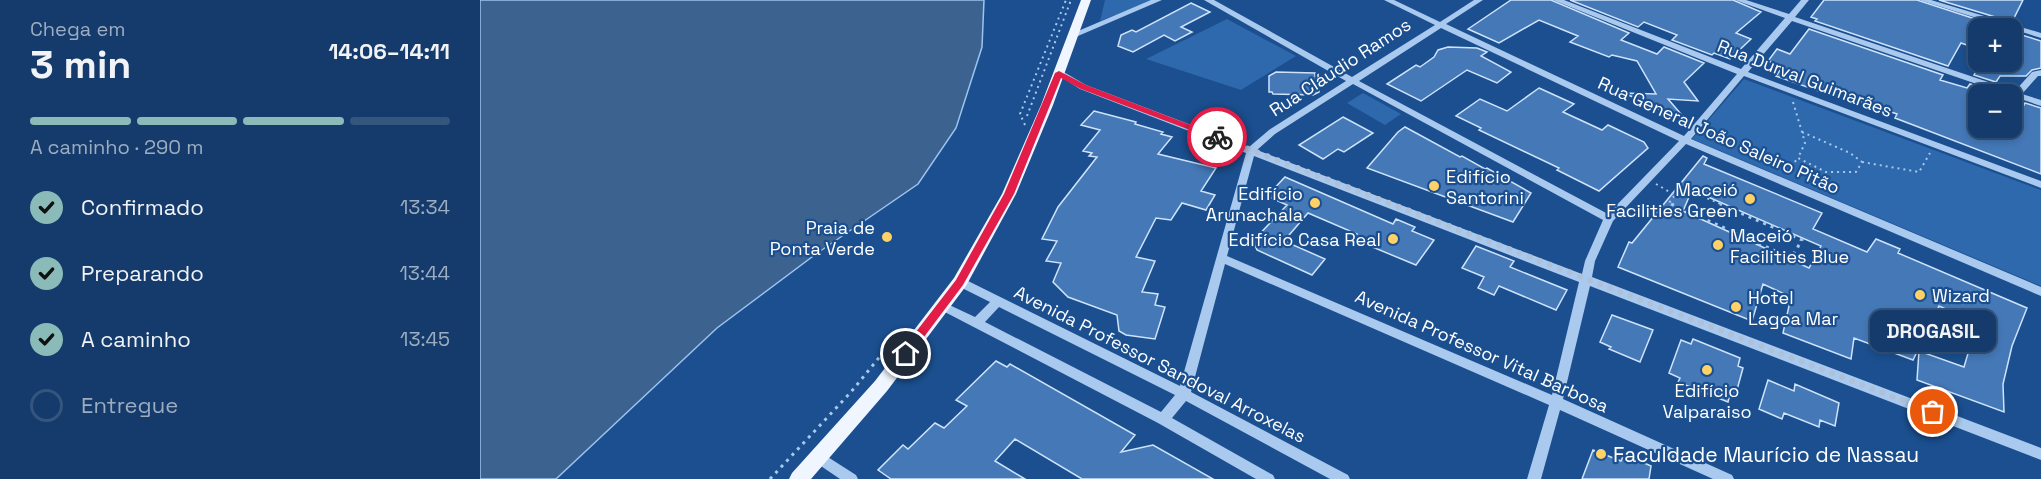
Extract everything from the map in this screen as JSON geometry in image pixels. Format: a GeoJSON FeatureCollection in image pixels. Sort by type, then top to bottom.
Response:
{"type":"FeatureCollection","features":[{"type":"Feature","properties":{"kind":"main road"},"geometry":{"type":"LineString","coordinates":[[799,479],[820,458],[881,386],[960,282],[1009,194],[1075,33],[1086,0]]}},
{"type":"Feature","properties":{"kind":"street"},"geometry":{"type":"LineString","coordinates":[[1075,33],[1158,0]]}},
{"type":"Feature","properties":{"kind":"street"},"geometry":{"type":"LineString","coordinates":[[1208,0],[1609,219]]}},
{"type":"Feature","properties":{"kind":"street","name":"Rua General João Saleiro Pitão"},"geometry":{"type":"LineString","coordinates":[[1388,0],[1685,140],[2041,292]]}},
{"type":"Feature","properties":{"kind":"street","name":"Rua Cláudio Ramos"},"geometry":{"type":"LineString","coordinates":[[1251,150],[1272,132],[1479,0]]}},
{"type":"Feature","properties":{"kind":"street","name":"Rua Durval Guimarães"},"geometry":{"type":"LineString","coordinates":[[1557,0],[2041,185]]}},
{"type":"Feature","properties":{"kind":"street"},"geometry":{"type":"LineString","coordinates":[[1739,0],[1984,84]]}},
{"type":"Feature","properties":{"kind":"street"},"geometry":{"type":"LineString","coordinates":[[1534,479],[1556,402],[1590,261],[1609,219],[1650,180],[1805,0]]}},
{"type":"Feature","properties":{"kind":"street"},"geometry":{"type":"LineString","coordinates":[[1923,0],[2041,36]]}},
{"type":"Feature","properties":{"kind":"street"},"geometry":{"type":"LineString","coordinates":[[1059,73],[1083,87],[2041,454]]}},
{"type":"Feature","properties":{"kind":"street"},"geometry":{"type":"LineString","coordinates":[[2022,88],[2035,74],[2041,73]]}},
{"type":"Feature","properties":{"kind":"street"},"geometry":{"type":"LineString","coordinates":[[2022,97],[2041,103]]}},
{"type":"Feature","properties":{"kind":"street"},"geometry":{"type":"LineString","coordinates":[[1163,419],[1184,394],[1251,150]]}},
{"type":"Feature","properties":{"kind":"street","name":"Avenida Professor Vital Barbosa"},"geometry":{"type":"LineString","coordinates":[[1222,258],[1556,402],[1727,479]]}},
{"type":"Feature","properties":{"kind":"street","name":"Avenida Professor Sandoval Arroxelas"},"geometry":{"type":"LineString","coordinates":[[960,282],[1184,394],[1343,479]]}},
{"type":"Feature","properties":{"kind":"street"},"geometry":{"type":"LineString","coordinates":[[978,322],[998,301]]}},
{"type":"Feature","properties":{"kind":"street"},"geometry":{"type":"LineString","coordinates":[[943,306],[1163,419],[1268,479]]}},
{"type":"Feature","properties":{"kind":"street"},"geometry":{"type":"LineString","coordinates":[[820,458],[851,479]]}},
{"type":"Feature","properties":{"kind":"path"},"geometry":{"type":"LineString","coordinates":[[1025,126],[1020,114],[1066,0]]}},
{"type":"Feature","properties":{"kind":"path"},"geometry":{"type":"LineString","coordinates":[[1032,127],[1026,113],[1071,0]]}},
{"type":"Feature","properties":{"kind":"path"},"geometry":{"type":"LineString","coordinates":[[1791,91],[1805,143],[1798,158],[1808,165],[1835,174],[1856,172],[1862,162]]}},
{"type":"Feature","properties":{"kind":"path"},"geometry":{"type":"LineString","coordinates":[[1802,132],[1850,153],[1862,162],[1919,172],[1935,146]]}},
{"type":"Feature","properties":{"kind":"path"},"geometry":{"type":"LineString","coordinates":[[1650,180],[1675,195]]}},
{"type":"Feature","properties":{"kind":"path"},"geometry":{"type":"LineString","coordinates":[[1681,187],[1802,240],[1791,258],[1669,203],[1675,195],[1681,187]]}},
{"type":"Feature","properties":{"kind":"path"},"geometry":{"type":"LineString","coordinates":[[770,479],[851,392],[901,331]]}},
{"type":"Feature","properties":{"kind":"path"},"geometry":{"type":"LineString","coordinates":[[845,407],[860,390]]}},
{"type":"Feature","properties":{"kind":"shaded area"},"geometry":{"type":"Polygon","coordinates":[[[480,0],[984,0],[982,47],[956,128],[918,184],[816,254],[717,328],[556,479],[480,479],[480,0]]]}},
{"type":"Feature","properties":{"kind":"shaded area"},"geometry":{"type":"Polygon","coordinates":[[[1105,0],[1154,0],[1100,21],[1105,0]]]}},
{"type":"Feature","properties":{"kind":"shaded area"},"geometry":{"type":"Polygon","coordinates":[[[1227,19],[1296,56],[1241,90],[1146,59],[1227,19]]]}},
{"type":"Feature","properties":{"kind":"shaded area"},"geometry":{"type":"Polygon","coordinates":[[[1744,79],[2041,190],[2041,286],[1692,139],[1744,79]]]}},
{"type":"Feature","properties":{"kind":"shaded area"},"geometry":{"type":"Polygon","coordinates":[[[1363,93],[1401,114],[1385,125],[1347,103],[1363,93]]]}},
{"type":"Feature","properties":{"kind":"building"},"geometry":{"type":"Polygon","coordinates":[[[1511,0],[1551,0],[1629,33],[1621,40],[1657,54],[1664,47],[1704,63],[1684,82],[1698,101],[1668,99],[1681,114],[1664,115],[1661,110],[1624,93],[1656,94],[1637,61],[1612,55],[1609,57],[1570,42],[1578,36],[1539,20],[1499,43],[1468,29],[1511,0]]]}},
{"type":"Feature","properties":{"kind":"building"},"geometry":{"type":"Polygon","coordinates":[[[1570,0],[1733,0],[1761,12],[1736,33],[1751,39],[1730,59],[1714,53],[1712,55],[1672,40],[1677,35],[1644,22],[1638,27],[1570,0]]]}},
{"type":"Feature","properties":{"kind":"building"},"geometry":{"type":"Polygon","coordinates":[[[1824,0],[1917,0],[1972,18],[1968,18],[1968,45],[1961,43],[1948,66],[1815,21],[1817,19],[1811,17],[1824,0]]]}},
{"type":"Feature","properties":{"kind":"building"},"geometry":{"type":"Polygon","coordinates":[[[1939,0],[2023,0],[2014,18],[1999,18],[1939,0]]]}},
{"type":"Feature","properties":{"kind":"building"},"geometry":{"type":"Polygon","coordinates":[[[1191,3],[1210,12],[1181,27],[1192,32],[1175,41],[1164,35],[1133,52],[1118,46],[1121,35],[1132,30],[1136,32],[1191,3]]]}},
{"type":"Feature","properties":{"kind":"building"},"geometry":{"type":"Polygon","coordinates":[[[1809,29],[1943,75],[1940,80],[1968,87],[1968,138],[2022,138],[2022,107],[2025,103],[2041,108],[2041,174],[1895,118],[1897,114],[1827,90],[1824,93],[1776,76],[1783,66],[1768,61],[1777,49],[1790,54],[1809,29]]]}},
{"type":"Feature","properties":{"kind":"building"},"geometry":{"type":"Polygon","coordinates":[[[2022,35],[2041,41],[2041,68],[2032,70],[2026,76],[2000,76],[1996,82],[1974,75],[1976,72],[2022,72],[2022,35]]]}},
{"type":"Feature","properties":{"kind":"building"},"geometry":{"type":"Polygon","coordinates":[[[1448,47],[1477,48],[1487,52],[1481,56],[1511,72],[1497,83],[1467,70],[1421,101],[1387,84],[1416,65],[1420,67],[1434,57],[1438,50],[1448,47]]]}},
{"type":"Feature","properties":{"kind":"building"},"geometry":{"type":"Polygon","coordinates":[[[1276,72],[1315,73],[1315,76],[1318,76],[1319,92],[1313,95],[1273,94],[1269,92],[1269,76],[1276,72]]]}},
{"type":"Feature","properties":{"kind":"building"},"geometry":{"type":"Polygon","coordinates":[[[1539,88],[1574,104],[1563,112],[1602,130],[1608,125],[1644,142],[1648,148],[1599,191],[1456,116],[1480,99],[1507,111],[1539,88]]]}},
{"type":"Feature","properties":{"kind":"building"},"geometry":{"type":"Polygon","coordinates":[[[1094,111],[1136,122],[1135,124],[1172,137],[1158,154],[1216,168],[1201,191],[1215,195],[1206,210],[1182,203],[1171,220],[1156,218],[1136,257],[1155,261],[1142,292],[1158,294],[1155,305],[1165,307],[1155,339],[1126,335],[1119,331],[1117,315],[1068,297],[1053,282],[1061,263],[1046,261],[1057,241],[1042,239],[1058,207],[1097,157],[1089,156],[1092,153],[1083,151],[1100,130],[1081,125],[1094,111]]]}},
{"type":"Feature","properties":{"kind":"building"},"geometry":{"type":"Polygon","coordinates":[[[1343,117],[1373,133],[1344,152],[1338,149],[1323,159],[1299,145],[1343,117]]]}},
{"type":"Feature","properties":{"kind":"building"},"geometry":{"type":"Polygon","coordinates":[[[1405,127],[1531,193],[1513,222],[1367,168],[1405,127]]]}},
{"type":"Feature","properties":{"kind":"building"},"geometry":{"type":"Polygon","coordinates":[[[1703,156],[1707,158],[1704,164],[1822,213],[1813,229],[1867,252],[1876,239],[1900,249],[1898,253],[2027,308],[2012,346],[2003,384],[2004,412],[1917,380],[1919,351],[1964,367],[1977,323],[1939,306],[1913,360],[1854,338],[1851,359],[1783,333],[1791,297],[1763,284],[1752,321],[1618,267],[1629,242],[1632,243],[1703,156]],[[1692,190],[1683,211],[1809,268],[1821,246],[1692,190]]]}},
{"type":"Feature","properties":{"kind":"building"},"geometry":{"type":"Polygon","coordinates":[[[1285,177],[1393,224],[1396,219],[1415,227],[1412,231],[1434,240],[1416,265],[1353,239],[1357,234],[1308,213],[1284,241],[1325,259],[1312,275],[1257,250],[1253,241],[1287,205],[1267,196],[1285,177]]]}},
{"type":"Feature","properties":{"kind":"building"},"geometry":{"type":"Polygon","coordinates":[[[1476,246],[1514,261],[1510,267],[1567,290],[1556,310],[1499,286],[1494,295],[1478,288],[1484,277],[1462,268],[1476,246]]]}},
{"type":"Feature","properties":{"kind":"building"},"geometry":{"type":"Polygon","coordinates":[[[1612,315],[1653,330],[1640,362],[1609,349],[1611,347],[1600,342],[1612,315]]]}},
{"type":"Feature","properties":{"kind":"building","name":"Edifício Valparaiso"},"geometry":{"type":"Polygon","coordinates":[[[1693,339],[1740,358],[1738,366],[1743,368],[1735,397],[1730,394],[1728,402],[1678,382],[1680,378],[1669,373],[1681,340],[1691,344],[1693,339]]]}},
{"type":"Feature","properties":{"kind":"building"},"geometry":{"type":"Polygon","coordinates":[[[996,361],[1007,367],[1010,364],[1135,435],[1121,452],[1153,445],[1213,479],[1082,479],[1015,439],[995,461],[1025,479],[891,479],[878,470],[903,445],[908,449],[935,423],[944,428],[967,406],[956,400],[996,361]]]}},
{"type":"Feature","properties":{"kind":"building"},"geometry":{"type":"Polygon","coordinates":[[[1768,380],[1794,391],[1795,384],[1839,403],[1835,426],[1820,420],[1819,427],[1784,413],[1782,419],[1759,409],[1768,380]]]}},
{"type":"Feature","properties":{"kind":"building"},"geometry":{"type":"Polygon","coordinates":[[[1593,450],[1621,461],[1624,454],[1651,466],[1649,479],[1582,479],[1593,450]]]}},
{"type":"Feature","properties":{"kind":"way so far"},"geometry":{"type":"LineString","coordinates":[[1217,137],[1933,412]]}},
{"type":"Feature","properties":{"kind":"place","name":"Edifício Santorini"},"geometry":{"type":"Point","coordinates":[1434,186]}},
{"type":"Feature","properties":{"kind":"place","name":"Maceió Facilities Green"},"geometry":{"type":"Point","coordinates":[1750,199]}},
{"type":"Feature","properties":{"kind":"place","name":"Edifício Arunachala"},"geometry":{"type":"Point","coordinates":[1315,203]}},
{"type":"Feature","properties":{"kind":"place","name":"Praia de Ponta Verde"},"geometry":{"type":"Point","coordinates":[887,237]}},
{"type":"Feature","properties":{"kind":"place","name":"Edifício Casa Real"},"geometry":{"type":"Point","coordinates":[1393,239]}},
{"type":"Feature","properties":{"kind":"place","name":"Maceió Facilities Blue"},"geometry":{"type":"Point","coordinates":[1718,245]}},
{"type":"Feature","properties":{"kind":"place","name":"Wizard"},"geometry":{"type":"Point","coordinates":[1920,295]}},
{"type":"Feature","properties":{"kind":"place","name":"Hotel Lagoa Mar"},"geometry":{"type":"Point","coordinates":[1736,307]}},
{"type":"Feature","properties":{"kind":"place","name":"Edifício Valparaiso"},"geometry":{"type":"Point","coordinates":[1707,370]}},
{"type":"Feature","properties":{"kind":"place","name":"DROGASIL"},"geometry":{"type":"Point","coordinates":[1933,412]}},
{"type":"Feature","properties":{"kind":"place","name":"Faculdade Maurício de Nassau"},"geometry":{"type":"Point","coordinates":[1601,454]}},
{"type":"Feature","properties":{"kind":"route"},"geometry":{"type":"LineString","coordinates":[[906,354],[960,282],[1009,194],[1059,73],[1083,87],[1217,137]]}}]}
